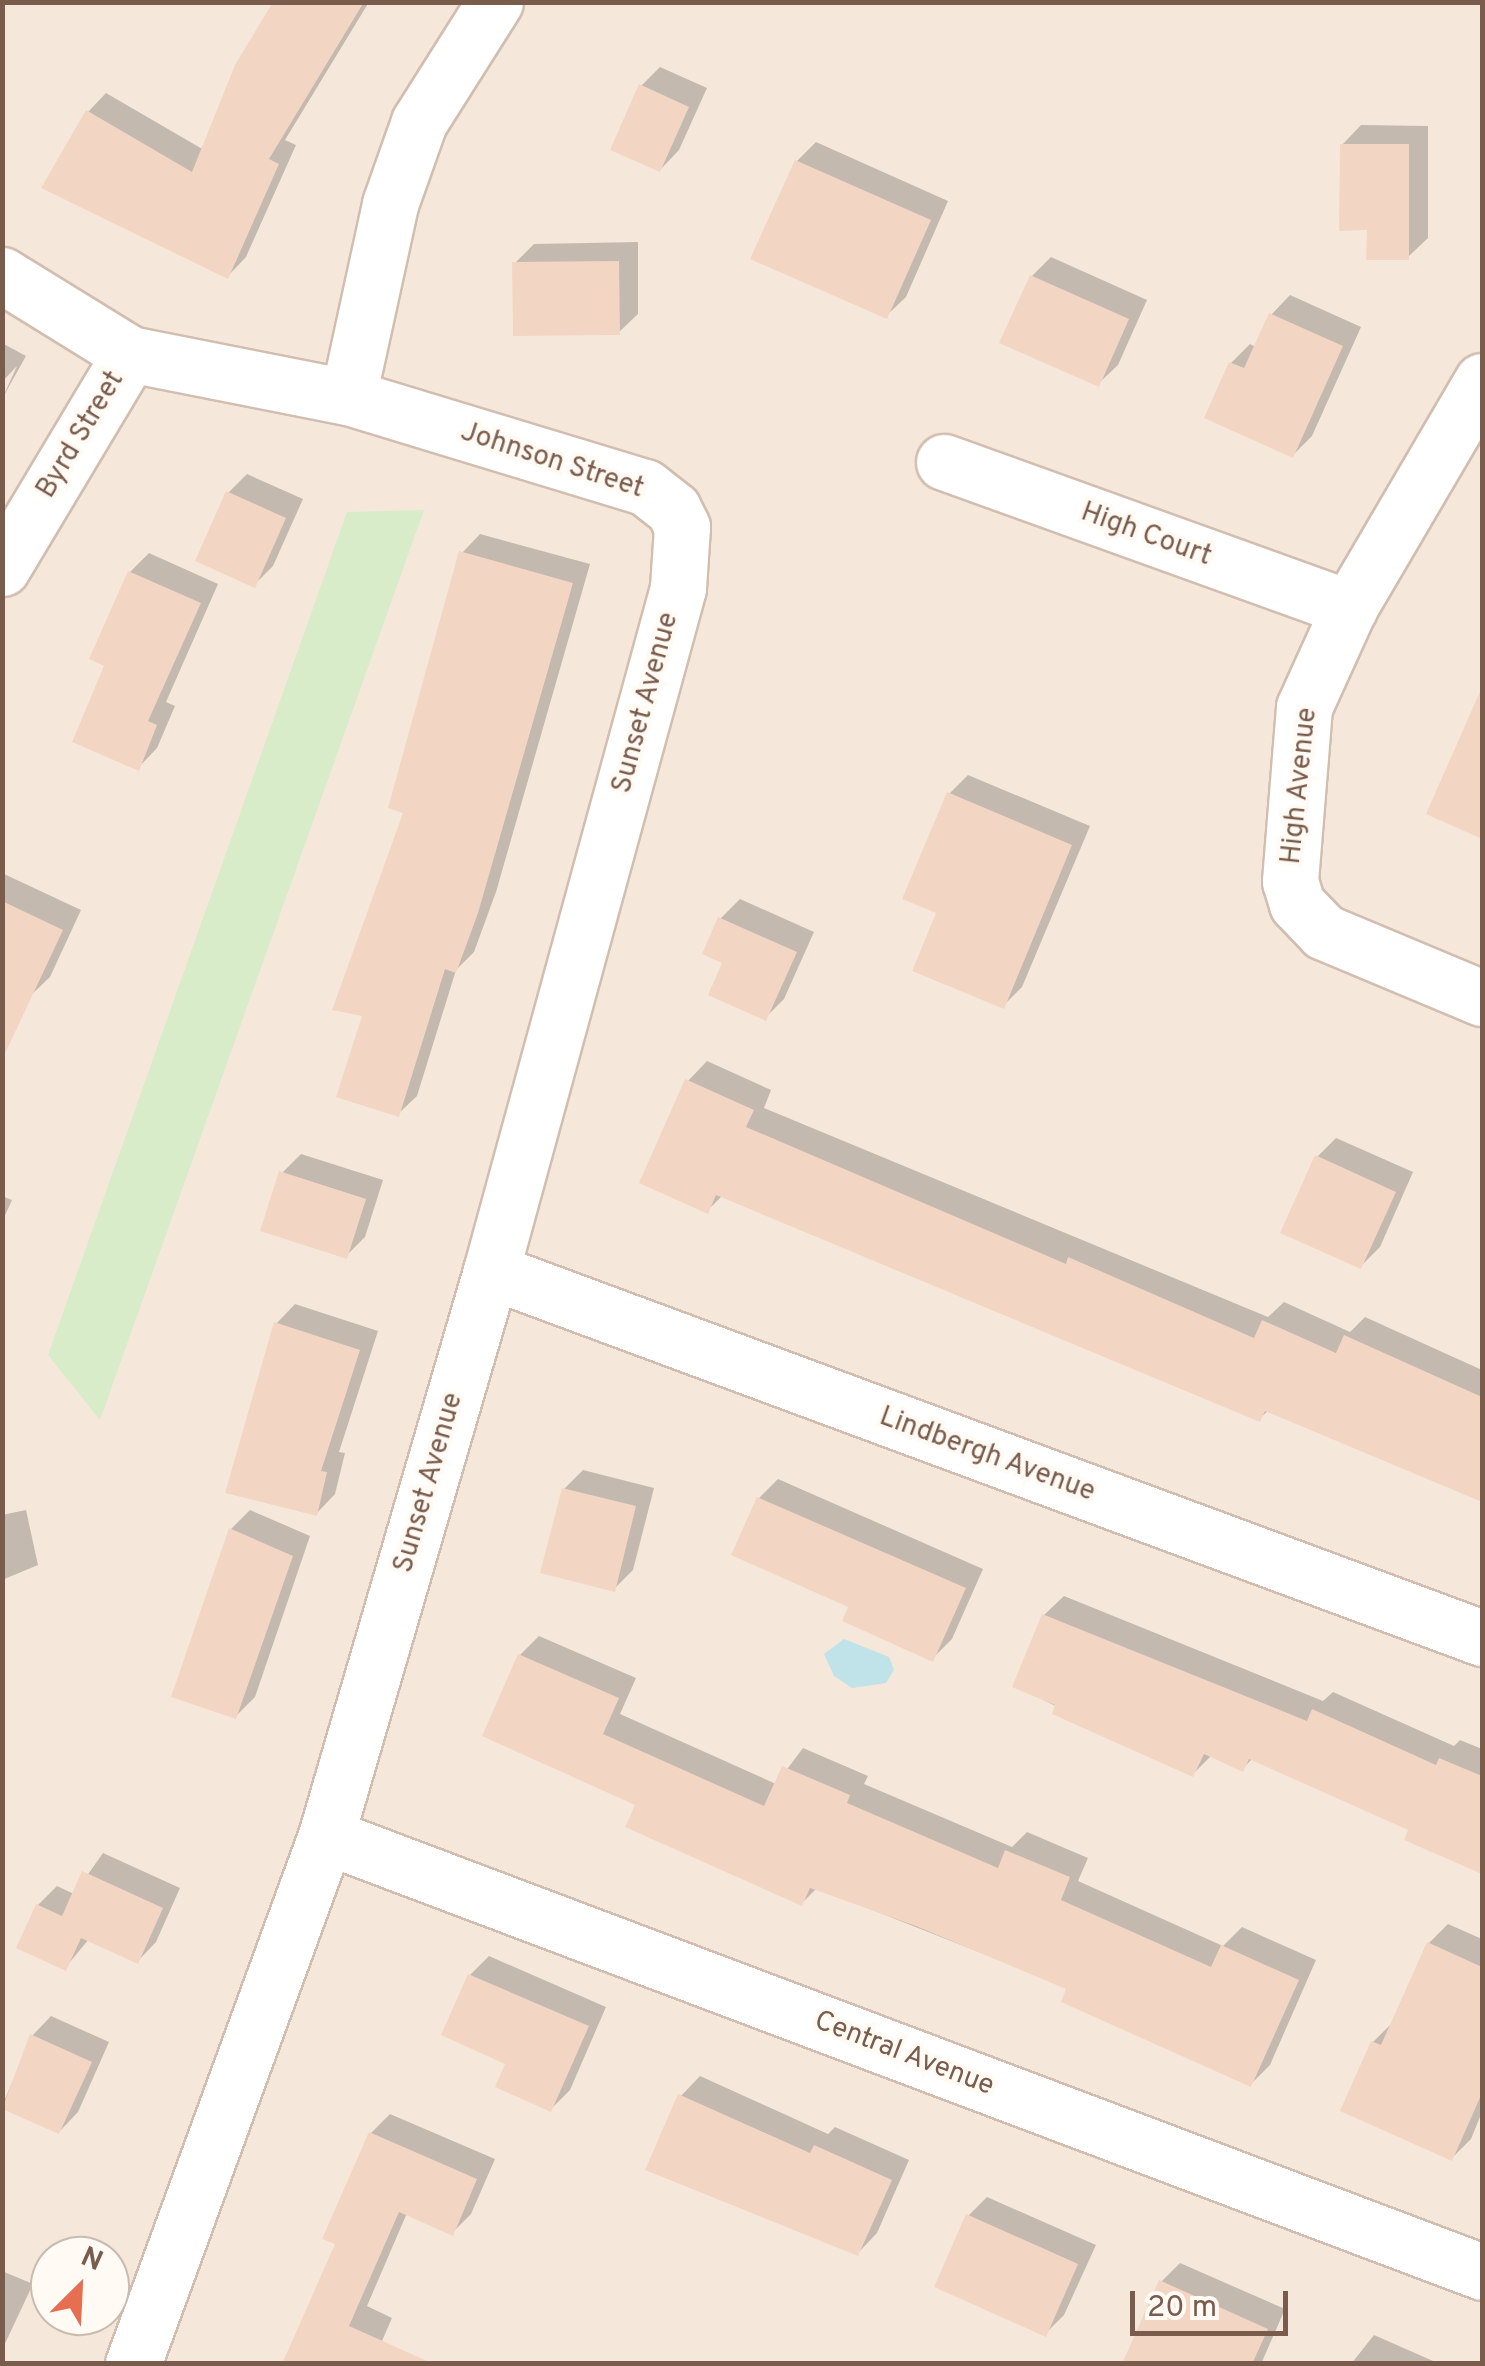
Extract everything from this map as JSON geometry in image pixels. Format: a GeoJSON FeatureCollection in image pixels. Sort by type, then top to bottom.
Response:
{"type":"FeatureCollection","features":[{"type":"Feature","properties":{"kind":"street"},"geometry":{"type":"LineString","coordinates":[[348,397],[390,204],[419,122],[495,2]]}},
{"type":"Feature","properties":{"kind":"street","name":"Johnson Street"},"geometry":{"type":"LineString","coordinates":[[2,274],[130,354],[348,397],[645,487],[673,509],[682,527],[678,588]]}},
{"type":"Feature","properties":{"kind":"street","name":"Byrd Street"},"geometry":{"type":"LineString","coordinates":[[2,568],[130,354]]}},
{"type":"Feature","properties":{"kind":"street","name":"High Avenue"},"geometry":{"type":"LineString","coordinates":[[1482,382],[1349,608],[1304,707],[1292,828],[1297,904],[1324,932],[1482,998]]}},
{"type":"Feature","properties":{"kind":"street","name":"High Court"},"geometry":{"type":"LineString","coordinates":[[944,462],[1349,608]]}},
{"type":"Feature","properties":{"kind":"street","name":"Sunset Avenue"},"geometry":{"type":"LineString","coordinates":[[134,2364],[326,1836],[491,1271],[678,588]]}},
{"type":"Feature","properties":{"kind":"street","name":"Lindbergh Avenue"},"geometry":{"type":"LineString","coordinates":[[491,1271],[1482,1638]]}},
{"type":"Feature","properties":{"kind":"street","name":"Central Avenue"},"geometry":{"type":"LineString","coordinates":[[326,1836],[1482,2272]]}},
{"type":"Feature","properties":{"kind":"shaded area"},"geometry":{"type":"Polygon","coordinates":[[[3,3],[1482,3],[1482,2363],[3,2364],[3,3]]]}},
{"type":"Feature","properties":{"kind":"green space"},"geometry":{"type":"Polygon","coordinates":[[[424,510],[100,1420],[48,1355],[347,512],[424,510]]]}},
{"type":"Feature","properties":{"kind":"water"},"geometry":{"type":"Polygon","coordinates":[[[844,1639],[889,1657],[894,1670],[886,1683],[852,1688],[834,1676],[824,1654],[844,1639]]]}},
{"type":"Feature","properties":{"kind":"building"},"geometry":{"type":"Polygon","coordinates":[[[273,2],[364,2],[269,159],[279,164],[228,279],[41,188],[86,110],[192,172],[235,65],[273,2]]]}},
{"type":"Feature","properties":{"kind":"building"},"geometry":{"type":"Polygon","coordinates":[[[639,84],[689,107],[660,172],[610,150],[639,84]]]}},
{"type":"Feature","properties":{"kind":"building"},"geometry":{"type":"Polygon","coordinates":[[[1340,144],[1409,144],[1409,260],[1366,260],[1367,230],[1339,231],[1340,144]]]}},
{"type":"Feature","properties":{"kind":"building"},"geometry":{"type":"Polygon","coordinates":[[[795,160],[931,220],[887,319],[750,259],[795,160]]]}},
{"type":"Feature","properties":{"kind":"building"},"geometry":{"type":"Polygon","coordinates":[[[619,261],[620,335],[513,336],[512,262],[619,261]]]}},
{"type":"Feature","properties":{"kind":"building"},"geometry":{"type":"Polygon","coordinates":[[[1030,275],[1129,319],[1099,387],[999,343],[1030,275]]]}},
{"type":"Feature","properties":{"kind":"building"},"geometry":{"type":"Polygon","coordinates":[[[1269,313],[1343,346],[1293,458],[1204,418],[1229,362],[1244,368],[1269,313]]]}},
{"type":"Feature","properties":{"kind":"building"},"geometry":{"type":"Polygon","coordinates":[[[226,491],[286,518],[255,588],[195,561],[226,491]]]}},
{"type":"Feature","properties":{"kind":"building"},"geometry":{"type":"Polygon","coordinates":[[[459,551],[573,583],[478,913],[456,973],[445,969],[399,1117],[336,1097],[362,1016],[332,1010],[403,813],[388,808],[459,551]]]}},
{"type":"Feature","properties":{"kind":"building"},"geometry":{"type":"Polygon","coordinates":[[[128,571],[201,603],[148,721],[157,725],[139,771],[72,742],[104,666],[89,659],[128,571]]]}},
{"type":"Feature","properties":{"kind":"building"},"geometry":{"type":"Polygon","coordinates":[[[1482,687],[1482,839],[1426,814],[1482,687]]]}},
{"type":"Feature","properties":{"kind":"building"},"geometry":{"type":"Polygon","coordinates":[[[947,792],[1072,845],[1004,1009],[912,971],[936,913],[902,899],[947,792]]]}},
{"type":"Feature","properties":{"kind":"building"},"geometry":{"type":"Polygon","coordinates":[[[2,901],[63,930],[2,1060],[2,901]]]}},
{"type":"Feature","properties":{"kind":"building"},"geometry":{"type":"Polygon","coordinates":[[[718,917],[797,952],[766,1021],[708,995],[722,963],[702,954],[718,917]]]}},
{"type":"Feature","properties":{"kind":"building"},"geometry":{"type":"Polygon","coordinates":[[[685,1079],[754,1110],[746,1127],[1066,1264],[1068,1257],[1254,1338],[1262,1320],[1336,1353],[1344,1335],[1482,1397],[1482,1502],[1265,1411],[1260,1422],[716,1195],[708,1214],[639,1183],[685,1079]]]}},
{"type":"Feature","properties":{"kind":"building"},"geometry":{"type":"Polygon","coordinates":[[[1315,1155],[1396,1192],[1361,1269],[1280,1233],[1315,1155]]]}},
{"type":"Feature","properties":{"kind":"building"},"geometry":{"type":"Polygon","coordinates":[[[279,1171],[366,1199],[347,1259],[260,1231],[279,1171]]]}},
{"type":"Feature","properties":{"kind":"building"},"geometry":{"type":"Polygon","coordinates":[[[274,1322],[360,1350],[321,1471],[327,1472],[317,1516],[225,1493],[274,1322]]]}},
{"type":"Feature","properties":{"kind":"building"},"geometry":{"type":"Polygon","coordinates":[[[562,1488],[636,1506],[615,1592],[540,1573],[562,1488]]]}},
{"type":"Feature","properties":{"kind":"building"},"geometry":{"type":"Polygon","coordinates":[[[757,1497],[966,1588],[933,1662],[842,1621],[848,1607],[731,1555],[757,1497]]]}},
{"type":"Feature","properties":{"kind":"building"},"geometry":{"type":"Polygon","coordinates":[[[229,1528],[293,1556],[236,1719],[171,1697],[229,1528]]]}},
{"type":"Feature","properties":{"kind":"building"},"geometry":{"type":"Polygon","coordinates":[[[1042,1614],[1307,1721],[1312,1709],[1436,1765],[1439,1758],[1482,1776],[1482,1874],[1404,1840],[1408,1830],[1249,1759],[1243,1772],[1204,1754],[1193,1777],[1052,1714],[1055,1705],[1012,1687],[1042,1614]]]}},
{"type":"Feature","properties":{"kind":"building"},"geometry":{"type":"Polygon","coordinates":[[[518,1654],[619,1698],[603,1734],[764,1806],[782,1766],[850,1795],[847,1803],[998,1868],[1005,1850],[1070,1877],[1061,1900],[1211,1967],[1221,1945],[1299,1980],[1251,2087],[1061,2002],[1066,1989],[916,1926],[810,1888],[802,1906],[625,1827],[635,1805],[482,1736],[518,1654]]]}},
{"type":"Feature","properties":{"kind":"building"},"geometry":{"type":"Polygon","coordinates":[[[82,1871],[163,1908],[138,1964],[81,1938],[66,1971],[16,1948],[36,1904],[62,1916],[82,1871]]]}},
{"type":"Feature","properties":{"kind":"building"},"geometry":{"type":"Polygon","coordinates":[[[1427,1942],[1482,1967],[1482,2093],[1452,2161],[1340,2111],[1371,2041],[1381,2045],[1427,1942]]]}},
{"type":"Feature","properties":{"kind":"building"},"geometry":{"type":"Polygon","coordinates":[[[468,1974],[589,2026],[551,2112],[495,2087],[505,2064],[441,2035],[468,1974]]]}},
{"type":"Feature","properties":{"kind":"building"},"geometry":{"type":"Polygon","coordinates":[[[30,2034],[92,2062],[59,2134],[2,2109],[30,2034]]]}},
{"type":"Feature","properties":{"kind":"building"},"geometry":{"type":"Polygon","coordinates":[[[678,2094],[810,2153],[814,2145],[892,2180],[858,2256],[645,2170],[678,2094]]]}},
{"type":"Feature","properties":{"kind":"building"},"geometry":{"type":"Polygon","coordinates":[[[369,2132],[477,2179],[453,2236],[399,2212],[349,2326],[434,2364],[282,2364],[335,2244],[322,2239],[369,2132]]]}},
{"type":"Feature","properties":{"kind":"building"},"geometry":{"type":"Polygon","coordinates":[[[966,2214],[1078,2264],[1046,2337],[934,2287],[966,2214]]]}},
{"type":"Feature","properties":{"kind":"building"},"geometry":{"type":"Polygon","coordinates":[[[1159,2280],[1268,2329],[1252,2364],[1122,2364],[1159,2280]]]}}]}
